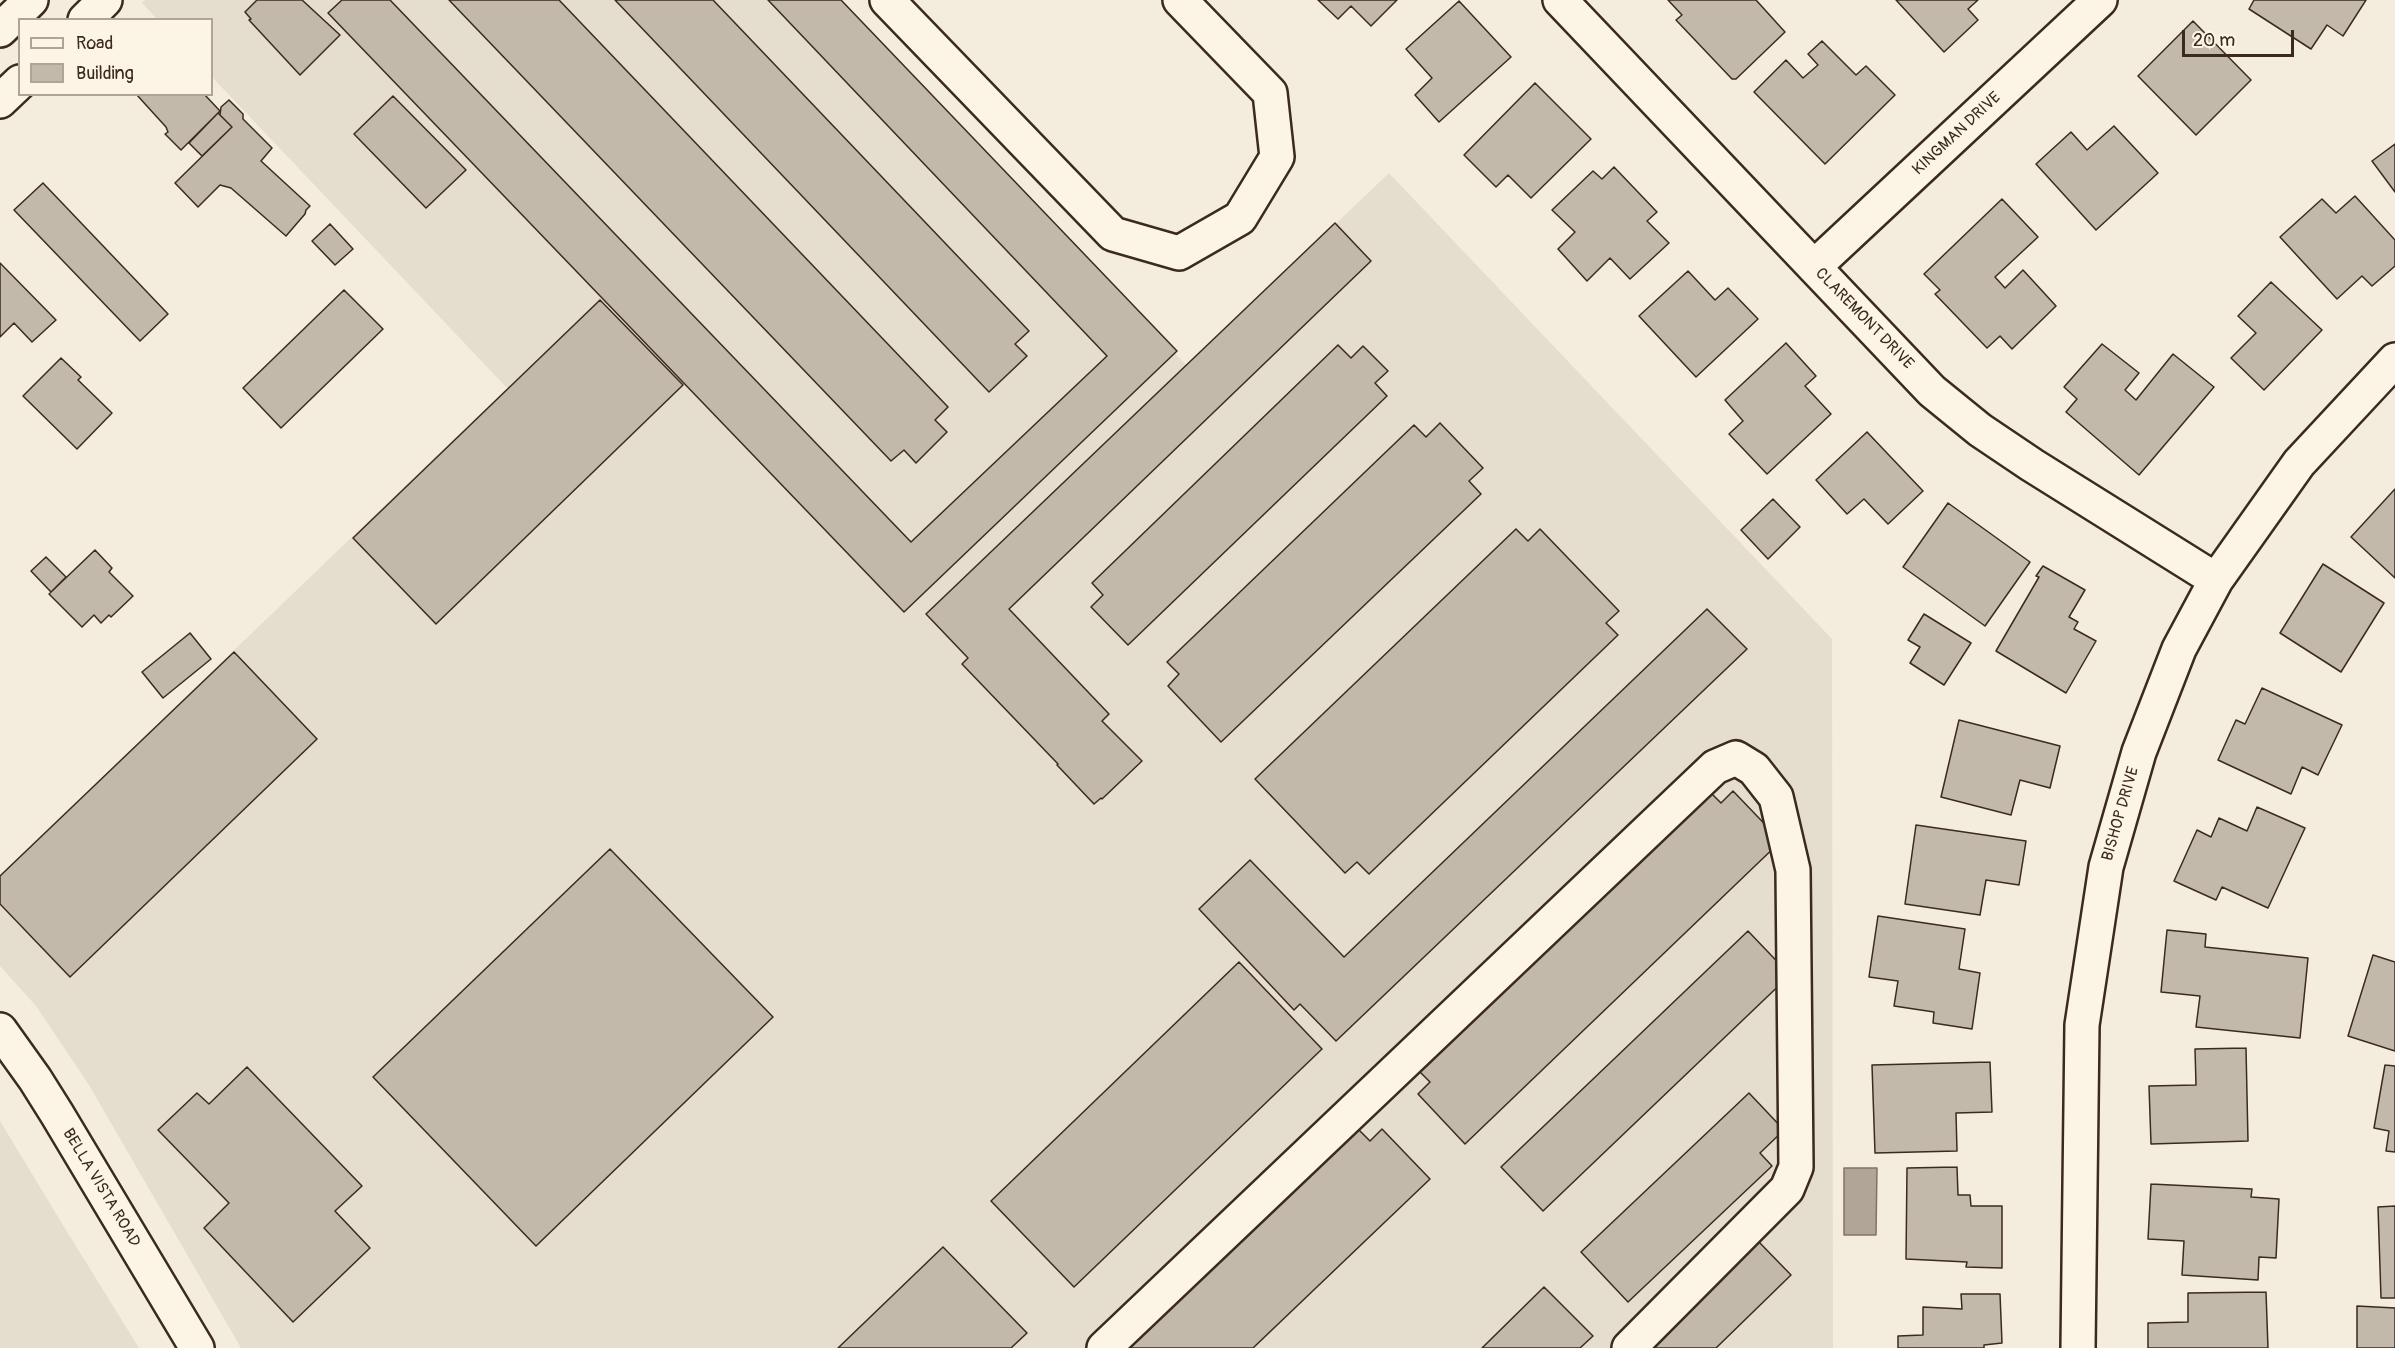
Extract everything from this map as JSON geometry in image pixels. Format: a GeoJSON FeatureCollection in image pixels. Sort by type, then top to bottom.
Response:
{"type":"FeatureCollection","features":[{"type":"Feature","properties":{"kind":"street"},"geometry":{"type":"LineString","coordinates":[[87,18],[105,0]]}},
{"type":"Feature","properties":{"kind":"street"},"geometry":{"type":"LineString","coordinates":[[887,0],[1113,234],[1179,254],[1240,218],[1277,157],[1270,93],[1180,0]]}},
{"type":"Feature","properties":{"kind":"street","name":"CLAREMONT DRIVE"},"geometry":{"type":"LineString","coordinates":[[1560,0],[1932,391],[1980,430],[2041,471],[2216,580]]}},
{"type":"Feature","properties":{"kind":"street","name":"KINGMAN DRIVE"},"geometry":{"type":"LineString","coordinates":[[1814,267],[2100,0]]}},
{"type":"Feature","properties":{"kind":"street"},"geometry":{"type":"LineString","coordinates":[[0,101],[18,84]]}},
{"type":"Feature","properties":{"kind":"street","name":"BISHOP DRIVE"},"geometry":{"type":"LineString","coordinates":[[2078,1348],[2082,1025],[2106,867],[2139,752],[2179,649],[2216,580],[2299,463],[2395,360]]}},
{"type":"Feature","properties":{"kind":"street"},"geometry":{"type":"LineString","coordinates":[[1104,1348],[1715,767],[1736,759],[1754,769],[1776,797],[1793,870],[1796,1167],[1787,1189],[1629,1348]]}},
{"type":"Feature","properties":{"kind":"street","name":"BELLA VISTA ROAD"},"geometry":{"type":"LineString","coordinates":[[0,1030],[46,1096],[197,1348]]}},
{"type":"Feature","properties":{"kind":"shaded area"},"geometry":{"type":"Polygon","coordinates":[[[145,0],[839,0],[1187,366],[1389,173],[1832,639],[1833,1348],[241,1348],[89,1085],[36,1006],[0,966],[0,875],[507,388],[213,78],[213,18],[156,18],[142,3],[145,0]]]}},
{"type":"Feature","properties":{"kind":"shaded area"},"geometry":{"type":"Polygon","coordinates":[[[0,1121],[66,1230],[139,1348],[0,1348],[0,1121]]]}},
{"type":"Feature","properties":{"kind":"shaded area"},"geometry":{"type":"Polygon","coordinates":[[[1844,1168],[1877,1168],[1876,1235],[1844,1235],[1844,1168]]]}},
{"type":"Feature","properties":{"kind":"building"},"geometry":{"type":"Polygon","coordinates":[[[257,0],[302,0],[340,35],[300,75],[249,20],[251,19],[245,12],[257,0]]]}},
{"type":"Feature","properties":{"kind":"building"},"geometry":{"type":"Polygon","coordinates":[[[342,0],[390,0],[911,542],[1107,356],[768,0],[841,0],[1177,351],[904,612],[328,13],[342,0]]]}},
{"type":"Feature","properties":{"kind":"building"},"geometry":{"type":"Polygon","coordinates":[[[449,0],[559,0],[948,407],[935,420],[947,432],[916,463],[904,450],[891,461],[449,0]]]}},
{"type":"Feature","properties":{"kind":"building"},"geometry":{"type":"Polygon","coordinates":[[[615,0],[713,0],[1029,331],[1015,344],[1027,356],[989,392],[615,0]]]}},
{"type":"Feature","properties":{"kind":"building"},"geometry":{"type":"Polygon","coordinates":[[[1318,0],[1397,0],[1371,26],[1351,6],[1338,19],[1318,0]]]}},
{"type":"Feature","properties":{"kind":"building"},"geometry":{"type":"Polygon","coordinates":[[[1668,0],[1756,0],[1785,32],[1736,79],[1732,79],[1676,20],[1682,15],[1668,0]]]}},
{"type":"Feature","properties":{"kind":"building"},"geometry":{"type":"Polygon","coordinates":[[[1896,0],[1978,0],[1968,9],[1978,20],[1944,52],[1896,0]]]}},
{"type":"Feature","properties":{"kind":"building"},"geometry":{"type":"Polygon","coordinates":[[[2254,0],[2366,0],[2343,36],[2327,25],[2311,49],[2249,9],[2254,0]]]}},
{"type":"Feature","properties":{"kind":"building"},"geometry":{"type":"Polygon","coordinates":[[[1459,1],[1511,57],[1439,122],[1415,95],[1432,78],[1406,49],[1459,1]]]}},
{"type":"Feature","properties":{"kind":"building"},"geometry":{"type":"Polygon","coordinates":[[[2193,21],[2251,80],[2196,135],[2138,76],[2193,21]]]}},
{"type":"Feature","properties":{"kind":"building"},"geometry":{"type":"Polygon","coordinates":[[[1822,41],[1856,75],[1866,66],[1895,95],[1825,164],[1754,92],[1786,60],[1803,78],[1818,65],[1808,54],[1822,41]]]}},
{"type":"Feature","properties":{"kind":"building"},"geometry":{"type":"Polygon","coordinates":[[[1535,83],[1591,139],[1531,198],[1508,175],[1496,187],[1464,155],[1535,83]]]}},
{"type":"Feature","properties":{"kind":"building"},"geometry":{"type":"Polygon","coordinates":[[[138,96],[206,96],[220,111],[181,150],[165,134],[168,132],[138,96]]]}},
{"type":"Feature","properties":{"kind":"building"},"geometry":{"type":"Polygon","coordinates":[[[393,96],[466,170],[426,208],[354,134],[393,96]]]}},
{"type":"Feature","properties":{"kind":"building"},"geometry":{"type":"Polygon","coordinates":[[[229,100],[243,114],[243,119],[272,148],[261,161],[310,206],[286,236],[231,188],[220,185],[198,207],[175,183],[232,127],[220,115],[221,107],[229,100]]]}},
{"type":"Feature","properties":{"kind":"building"},"geometry":{"type":"Polygon","coordinates":[[[218,113],[232,127],[202,156],[189,143],[218,113]]]}},
{"type":"Feature","properties":{"kind":"building"},"geometry":{"type":"Polygon","coordinates":[[[2114,126],[2158,173],[2096,230],[2036,164],[2071,132],[2087,150],[2114,126]]]}},
{"type":"Feature","properties":{"kind":"building"},"geometry":{"type":"Polygon","coordinates":[[[2395,144],[2395,192],[2372,161],[2395,144]]]}},
{"type":"Feature","properties":{"kind":"building"},"geometry":{"type":"Polygon","coordinates":[[[1614,167],[1657,212],[1647,221],[1669,243],[1630,279],[1610,258],[1587,281],[1558,249],[1575,232],[1552,210],[1593,171],[1602,179],[1614,167]]]}},
{"type":"Feature","properties":{"kind":"building"},"geometry":{"type":"Polygon","coordinates":[[[43,183],[168,314],[140,341],[14,210],[43,183]]]}},
{"type":"Feature","properties":{"kind":"building"},"geometry":{"type":"Polygon","coordinates":[[[2355,196],[2395,240],[2395,266],[2372,286],[2362,276],[2337,299],[2280,237],[2322,199],[2336,213],[2355,196]]]}},
{"type":"Feature","properties":{"kind":"building"},"geometry":{"type":"Polygon","coordinates":[[[2002,199],[2038,237],[1995,277],[2005,288],[2023,270],[2056,306],[2012,349],[2000,336],[1987,348],[1935,294],[1940,290],[1924,274],[2002,199]]]}},
{"type":"Feature","properties":{"kind":"building"},"geometry":{"type":"Polygon","coordinates":[[[1335,223],[1371,261],[1009,609],[1109,714],[1102,721],[1142,761],[1094,804],[962,664],[968,658],[926,614],[1335,223]]]}},
{"type":"Feature","properties":{"kind":"building"},"geometry":{"type":"Polygon","coordinates":[[[330,224],[353,249],[335,265],[312,241],[330,224]]]}},
{"type":"Feature","properties":{"kind":"building"},"geometry":{"type":"Polygon","coordinates":[[[0,263],[56,320],[32,342],[14,323],[0,337],[0,263]]]}},
{"type":"Feature","properties":{"kind":"building"},"geometry":{"type":"Polygon","coordinates":[[[1688,271],[1715,300],[1728,288],[1758,319],[1696,377],[1639,316],[1688,271]]]}},
{"type":"Feature","properties":{"kind":"building"},"geometry":{"type":"Polygon","coordinates":[[[2271,282],[2322,330],[2264,390],[2231,358],[2256,333],[2238,316],[2271,282]]]}},
{"type":"Feature","properties":{"kind":"building"},"geometry":{"type":"Polygon","coordinates":[[[344,290],[383,329],[281,428],[243,388],[344,290]]]}},
{"type":"Feature","properties":{"kind":"building"},"geometry":{"type":"Polygon","coordinates":[[[600,300],[683,385],[436,624],[353,538],[600,300]]]}},
{"type":"Feature","properties":{"kind":"building"},"geometry":{"type":"Polygon","coordinates":[[[1786,343],[1816,376],[1805,386],[1831,414],[1767,474],[1729,434],[1743,421],[1725,400],[1786,343]]]}},
{"type":"Feature","properties":{"kind":"building"},"geometry":{"type":"Polygon","coordinates":[[[2102,344],[2139,373],[2125,390],[2136,400],[2173,354],[2214,387],[2139,475],[2066,412],[2077,399],[2064,387],[2102,344]]]}},
{"type":"Feature","properties":{"kind":"building"},"geometry":{"type":"Polygon","coordinates":[[[1338,345],[1351,358],[1363,346],[1388,371],[1375,383],[1387,396],[1128,645],[1091,607],[1103,595],[1092,583],[1338,345]]]}},
{"type":"Feature","properties":{"kind":"building"},"geometry":{"type":"Polygon","coordinates":[[[61,358],[81,377],[78,380],[112,413],[77,449],[23,396],[61,358]]]}},
{"type":"Feature","properties":{"kind":"building"},"geometry":{"type":"Polygon","coordinates":[[[1440,423],[1483,468],[1469,481],[1481,494],[1221,742],[1168,686],[1179,674],[1167,662],[1414,425],[1426,437],[1440,423]]]}},
{"type":"Feature","properties":{"kind":"building"},"geometry":{"type":"Polygon","coordinates":[[[1867,432],[1923,491],[1888,524],[1864,499],[1847,514],[1816,480],[1867,432]]]}},
{"type":"Feature","properties":{"kind":"building"},"geometry":{"type":"Polygon","coordinates":[[[2395,489],[2395,578],[2351,537],[2395,489]]]}},
{"type":"Feature","properties":{"kind":"building"},"geometry":{"type":"Polygon","coordinates":[[[1773,499],[1800,527],[1768,559],[1741,530],[1773,499]]]}},
{"type":"Feature","properties":{"kind":"building"},"geometry":{"type":"Polygon","coordinates":[[[1948,503],[2030,562],[1985,626],[1903,567],[1948,503]]]}},
{"type":"Feature","properties":{"kind":"building"},"geometry":{"type":"Polygon","coordinates":[[[1516,529],[1528,541],[1540,529],[1619,611],[1606,623],[1618,635],[1369,874],[1357,862],[1345,873],[1255,779],[1516,529]]]}},
{"type":"Feature","properties":{"kind":"building"},"geometry":{"type":"Polygon","coordinates":[[[95,550],[112,568],[109,572],[133,596],[111,617],[109,615],[101,623],[94,615],[82,627],[49,594],[95,550]]]}},
{"type":"Feature","properties":{"kind":"building"},"geometry":{"type":"Polygon","coordinates":[[[46,557],[66,577],[51,592],[31,571],[46,557]]]}},
{"type":"Feature","properties":{"kind":"building"},"geometry":{"type":"Polygon","coordinates":[[[2323,564],[2384,603],[2341,672],[2280,633],[2323,564]]]}},
{"type":"Feature","properties":{"kind":"building"},"geometry":{"type":"Polygon","coordinates":[[[2043,566],[2085,590],[2069,617],[2078,622],[2074,629],[2096,641],[2066,693],[1996,651],[2039,577],[2036,576],[2043,566]]]}},
{"type":"Feature","properties":{"kind":"building"},"geometry":{"type":"Polygon","coordinates":[[[1707,609],[1747,649],[1336,1041],[1300,1004],[1294,1010],[1199,909],[1250,860],[1344,957],[1707,609]]]}},
{"type":"Feature","properties":{"kind":"building"},"geometry":{"type":"Polygon","coordinates":[[[1924,614],[1971,643],[1944,685],[1910,663],[1920,647],[1908,640],[1924,614]]]}},
{"type":"Feature","properties":{"kind":"building"},"geometry":{"type":"Polygon","coordinates":[[[190,633],[211,659],[163,698],[142,672],[190,633]]]}},
{"type":"Feature","properties":{"kind":"building"},"geometry":{"type":"Polygon","coordinates":[[[234,652],[317,739],[70,977],[0,904],[0,876],[234,652]]]}},
{"type":"Feature","properties":{"kind":"building"},"geometry":{"type":"Polygon","coordinates":[[[2262,688],[2342,725],[2318,775],[2302,767],[2291,794],[2218,760],[2236,720],[2245,724],[2262,688]]]}},
{"type":"Feature","properties":{"kind":"building"},"geometry":{"type":"Polygon","coordinates":[[[1959,720],[2060,746],[2050,788],[2020,780],[2011,815],[1941,797],[1959,720]]]}},
{"type":"Feature","properties":{"kind":"building"},"geometry":{"type":"Polygon","coordinates":[[[1709,791],[1721,803],[1733,791],[1781,841],[1465,1144],[1418,1094],[1430,1082],[1418,1070],[1709,791]]]}},
{"type":"Feature","properties":{"kind":"building"},"geometry":{"type":"Polygon","coordinates":[[[2257,807],[2305,828],[2268,908],[2222,887],[2216,900],[2174,881],[2197,830],[2211,837],[2219,818],[2247,831],[2257,807]]]}},
{"type":"Feature","properties":{"kind":"building"},"geometry":{"type":"Polygon","coordinates":[[[1916,825],[2026,841],[2019,885],[1986,880],[1980,915],[1905,904],[1916,825]]]}},
{"type":"Feature","properties":{"kind":"building"},"geometry":{"type":"Polygon","coordinates":[[[610,849],[773,1017],[536,1246],[373,1077],[610,849]]]}},
{"type":"Feature","properties":{"kind":"building"},"geometry":{"type":"Polygon","coordinates":[[[1878,916],[1965,929],[1959,969],[1980,973],[1972,1029],[1933,1023],[1934,1012],[1894,1006],[1898,981],[1869,977],[1878,916]]]}},
{"type":"Feature","properties":{"kind":"building"},"geometry":{"type":"Polygon","coordinates":[[[2167,930],[2206,934],[2205,947],[2308,958],[2300,1038],[2196,1027],[2200,996],[2161,992],[2167,930]]]}},
{"type":"Feature","properties":{"kind":"building"},"geometry":{"type":"Polygon","coordinates":[[[1748,931],[1790,975],[1543,1211],[1501,1167],[1748,931]]]}},
{"type":"Feature","properties":{"kind":"building"},"geometry":{"type":"Polygon","coordinates":[[[2373,955],[2395,962],[2395,1051],[2348,1036],[2373,955]]]}},
{"type":"Feature","properties":{"kind":"building"},"geometry":{"type":"Polygon","coordinates":[[[1239,962],[1322,1049],[1074,1287],[991,1201],[1239,962]]]}},
{"type":"Feature","properties":{"kind":"building"},"geometry":{"type":"Polygon","coordinates":[[[2246,1048],[2248,1141],[2151,1144],[2149,1086],[2196,1085],[2195,1049],[2246,1048]]]}},
{"type":"Feature","properties":{"kind":"building"},"geometry":{"type":"Polygon","coordinates":[[[1990,1062],[1992,1112],[1956,1113],[1957,1151],[1875,1153],[1872,1065],[1990,1062]]]}},
{"type":"Feature","properties":{"kind":"building"},"geometry":{"type":"Polygon","coordinates":[[[2385,1065],[2395,1066],[2395,1152],[2386,1151],[2389,1131],[2374,1128],[2385,1065]]]}},
{"type":"Feature","properties":{"kind":"building"},"geometry":{"type":"Polygon","coordinates":[[[247,1067],[362,1186],[335,1211],[370,1248],[293,1322],[204,1228],[229,1203],[158,1130],[197,1093],[209,1104],[247,1067]]]}},
{"type":"Feature","properties":{"kind":"building"},"geometry":{"type":"Polygon","coordinates":[[[1749,1093],[1784,1130],[1760,1153],[1772,1166],[1628,1302],[1581,1252],[1749,1093]]]}},
{"type":"Feature","properties":{"kind":"building"},"geometry":{"type":"Polygon","coordinates":[[[1358,1129],[1370,1141],[1382,1129],[1430,1179],[1253,1348],[1129,1348],[1358,1129]]]}},
{"type":"Feature","properties":{"kind":"building"},"geometry":{"type":"Polygon","coordinates":[[[1957,1167],[1958,1195],[1970,1195],[1971,1206],[2002,1206],[2002,1268],[1966,1267],[1967,1262],[1906,1259],[1907,1168],[1957,1167]]]}},
{"type":"Feature","properties":{"kind":"building"},"geometry":{"type":"Polygon","coordinates":[[[2151,1184],[2252,1189],[2251,1197],[2279,1199],[2276,1258],[2259,1257],[2258,1280],[2182,1275],[2184,1241],[2148,1239],[2151,1184]]]}},
{"type":"Feature","properties":{"kind":"building"},"geometry":{"type":"Polygon","coordinates":[[[2395,1206],[2395,1298],[2381,1298],[2378,1207],[2395,1206]]]}},
{"type":"Feature","properties":{"kind":"building"},"geometry":{"type":"Polygon","coordinates":[[[1757,1240],[1791,1275],[1716,1348],[1647,1348],[1757,1240]]]}},
{"type":"Feature","properties":{"kind":"building"},"geometry":{"type":"Polygon","coordinates":[[[943,1247],[1027,1333],[1011,1348],[838,1348],[943,1247]]]}},
{"type":"Feature","properties":{"kind":"building"},"geometry":{"type":"Polygon","coordinates":[[[1544,1287],[1593,1336],[1580,1348],[1482,1348],[1544,1287]]]}},
{"type":"Feature","properties":{"kind":"building"},"geometry":{"type":"Polygon","coordinates":[[[2266,1292],[2268,1348],[2148,1348],[2148,1323],[2188,1322],[2188,1293],[2266,1292]]]}},
{"type":"Feature","properties":{"kind":"building"},"geometry":{"type":"Polygon","coordinates":[[[1961,1294],[2000,1294],[2002,1343],[1984,1345],[1984,1348],[1898,1348],[1898,1336],[1923,1335],[1923,1307],[1962,1309],[1961,1294]]]}},
{"type":"Feature","properties":{"kind":"building"},"geometry":{"type":"Polygon","coordinates":[[[2357,1306],[2395,1308],[2395,1348],[2357,1348],[2357,1306]]]}}]}
